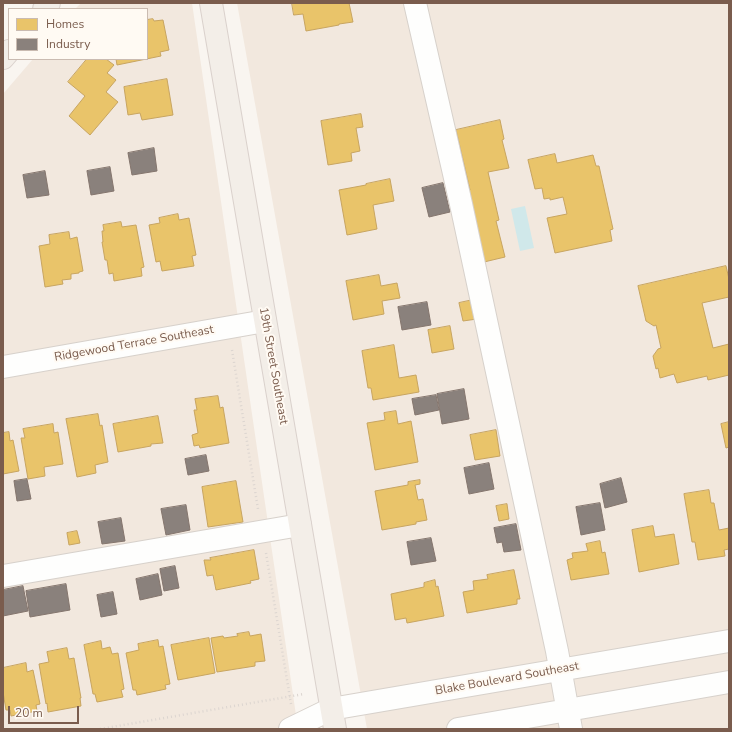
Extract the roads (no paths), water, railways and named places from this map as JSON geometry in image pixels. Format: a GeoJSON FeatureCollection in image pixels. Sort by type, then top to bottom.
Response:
{"type":"FeatureCollection","features":[{"type":"Feature","properties":{"kind":"main road","name":"19th Street Southeast"},"geometry":{"type":"LineString","coordinates":[[211,3],[333,719]]}},
{"type":"Feature","properties":{"kind":"street"},"geometry":{"type":"LineString","coordinates":[[416,3],[561,670],[569,720]]}},
{"type":"Feature","properties":{"kind":"street","name":"Ridgewood Terrace Southeast"},"geometry":{"type":"LineString","coordinates":[[3,367],[265,321]]}},
{"type":"Feature","properties":{"kind":"street"},"geometry":{"type":"LineString","coordinates":[[3,576],[300,525]]}},
{"type":"Feature","properties":{"kind":"street","name":"Blake Boulevard Southeast"},"geometry":{"type":"LineString","coordinates":[[290,729],[561,670],[729,641]]}},
{"type":"Feature","properties":{"kind":"street"},"geometry":{"type":"LineString","coordinates":[[458,729],[569,720],[729,682]]}},
{"type":"Feature","properties":{"kind":"water"},"geometry":{"type":"Polygon","coordinates":[[[525,206],[534,248],[520,251],[511,209],[525,206]]]}}]}
